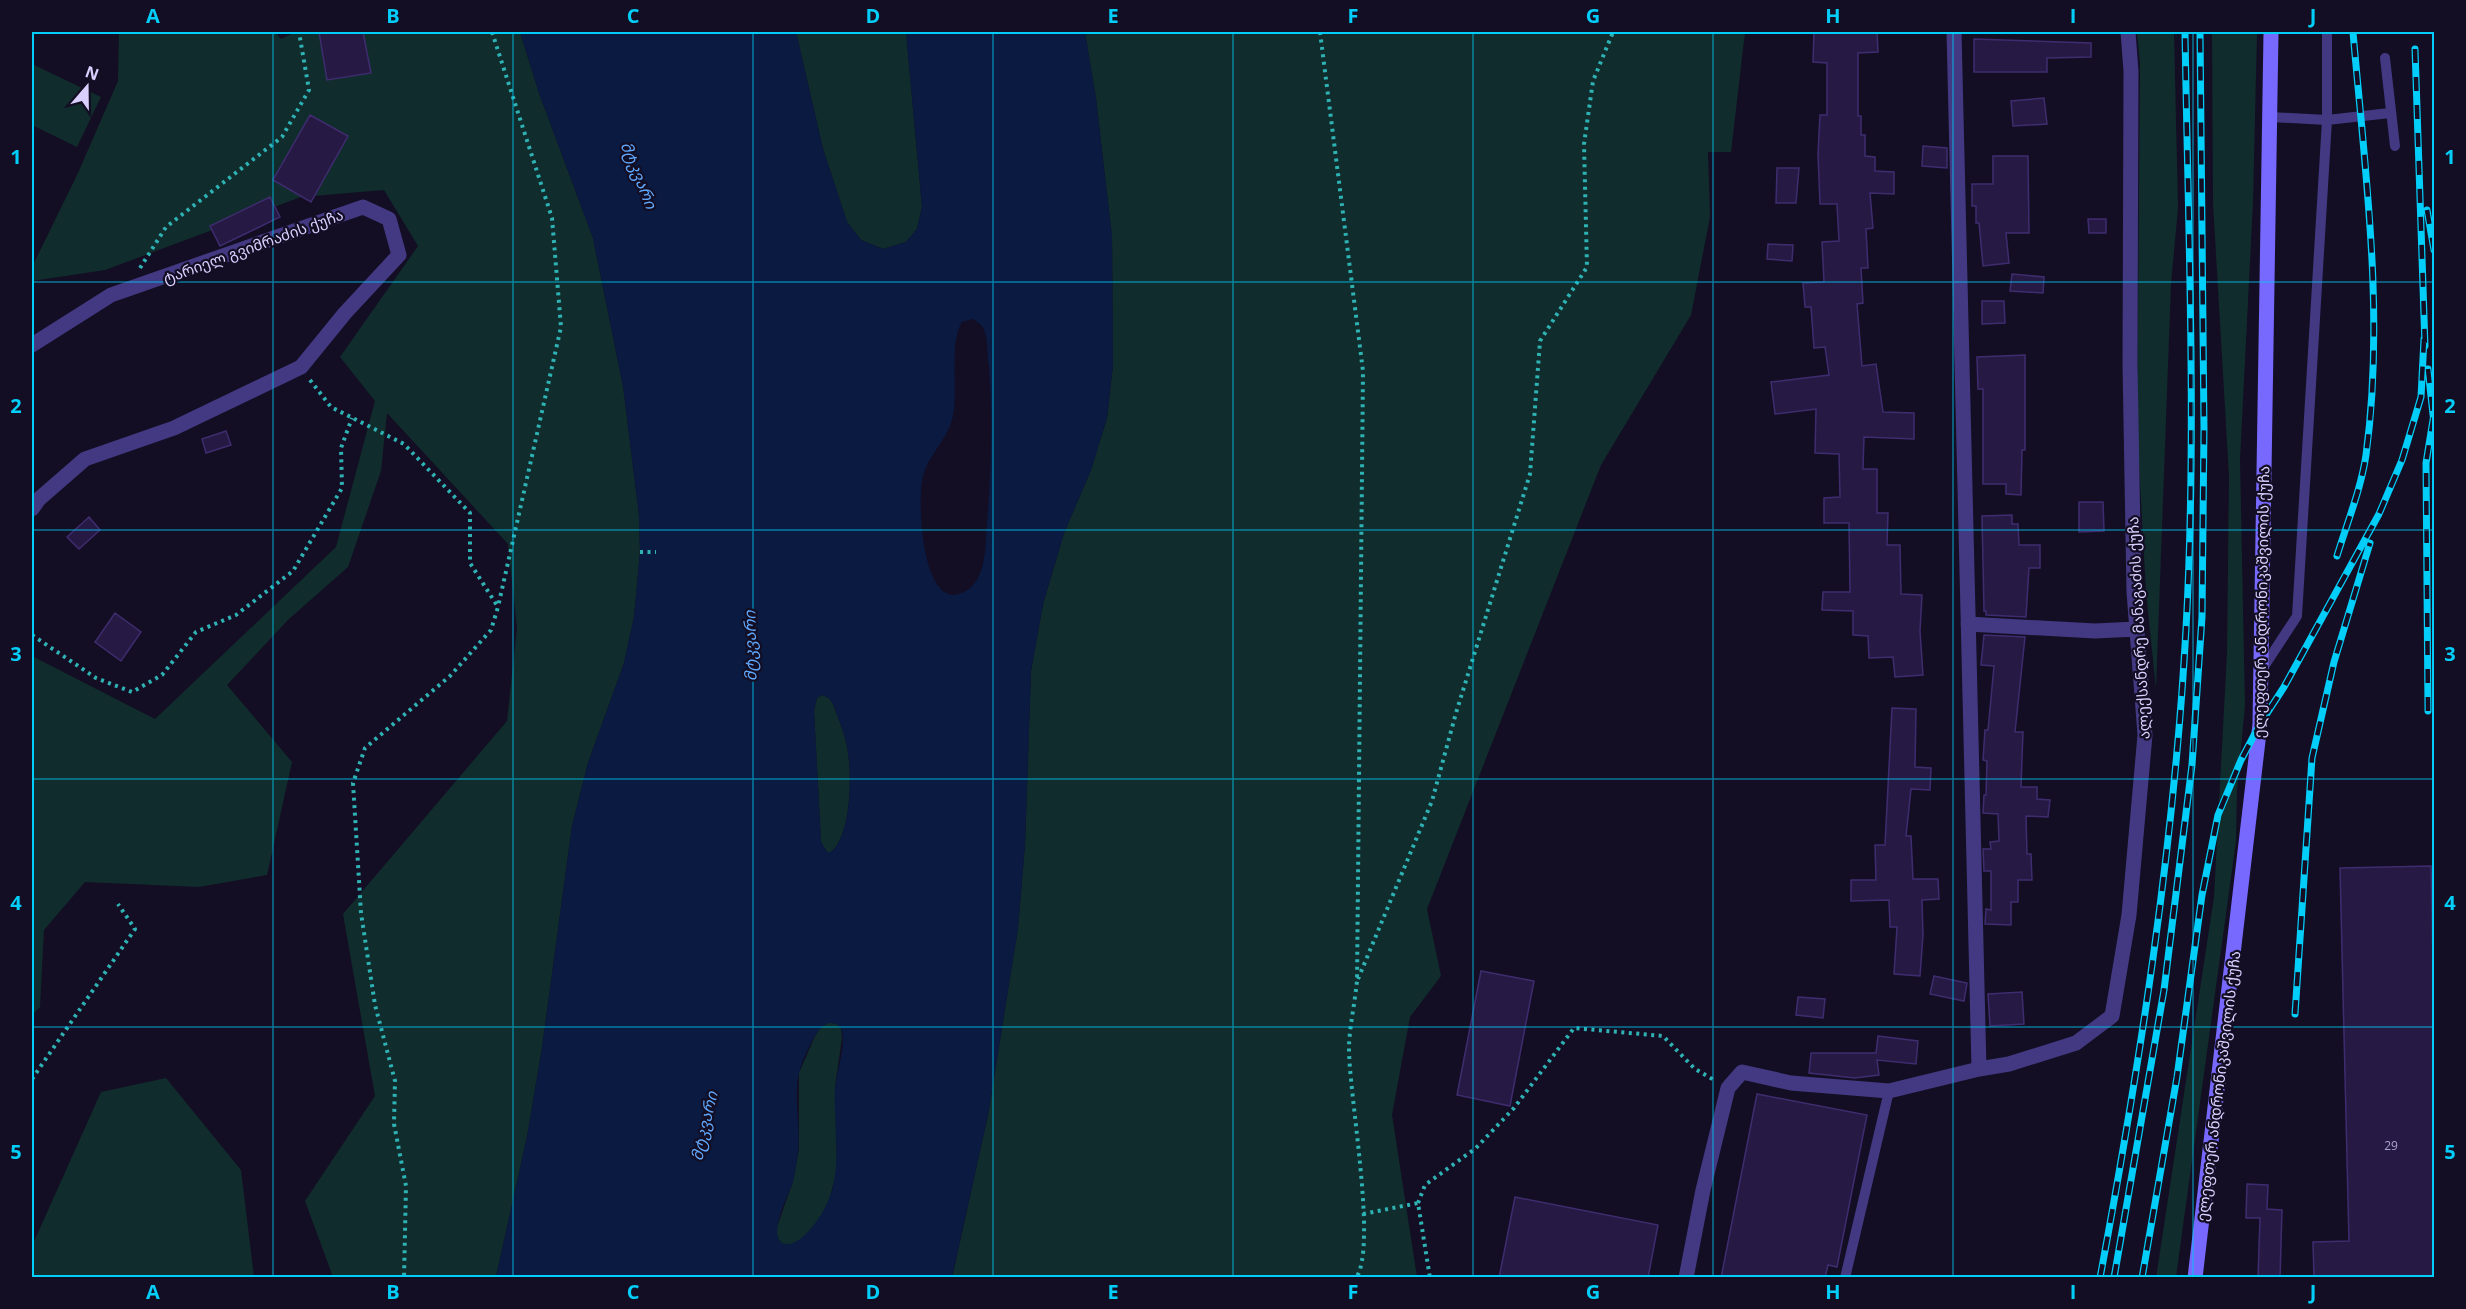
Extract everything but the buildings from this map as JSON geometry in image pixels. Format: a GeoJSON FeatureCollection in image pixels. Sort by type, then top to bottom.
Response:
{"type":"FeatureCollection","features":[{"type":"Feature","properties":{"kind":"main road","name":"ელეფთერ ანდრონიკაშვილის ქუჩა"},"geometry":{"type":"LineString","coordinates":[[2195,1278],[2260,724],[2271,32]]}},
{"type":"Feature","properties":{"kind":"street"},"geometry":{"type":"LineString","coordinates":[[1954,32],[1979,1069]]}},
{"type":"Feature","properties":{"kind":"street","name":"ალექსანდრე მანაგაძის ქუჩა"},"geometry":{"type":"LineString","coordinates":[[1728,1088],[1742,1072],[1791,1083],[1889,1091],[2009,1064],[2076,1043],[2112,1016],[2129,915],[2145,735],[2136,629],[2130,364],[2132,71],[2128,32]]}},
{"type":"Feature","properties":{"kind":"street","name":"ტარიელ გვიმრაძის ქუჩა"},"geometry":{"type":"LineString","coordinates":[[32,345],[111,295],[363,207],[389,219],[399,255],[345,313],[301,367],[174,428],[85,459],[39,499],[32,509]]}},
{"type":"Feature","properties":{"kind":"street"},"geometry":{"type":"LineString","coordinates":[[1968,624],[2095,631],[2136,629]]}},
{"type":"Feature","properties":{"kind":"street"},"geometry":{"type":"LineString","coordinates":[[1686,1278],[1703,1190],[1728,1088]]}},
{"type":"Feature","properties":{"kind":"lane"},"geometry":{"type":"LineString","coordinates":[[2261,671],[2297,616],[2327,120],[2327,32]]}},
{"type":"Feature","properties":{"kind":"lane"},"geometry":{"type":"LineString","coordinates":[[2385,58],[2396,146]]}},
{"type":"Feature","properties":{"kind":"lane"},"geometry":{"type":"LineString","coordinates":[[2270,117],[2327,120],[2390,112]]}},
{"type":"Feature","properties":{"kind":"lane"},"geometry":{"type":"LineString","coordinates":[[1845,1278],[1889,1091]]}},
{"type":"Feature","properties":{"kind":"path"},"geometry":{"type":"LineString","coordinates":[[126,290],[166,227],[282,137],[309,90],[299,32]]}},
{"type":"Feature","properties":{"kind":"path"},"geometry":{"type":"LineString","coordinates":[[404,1278],[406,1186],[394,1124],[395,1081],[375,1005],[361,913],[353,783],[365,748],[450,676],[490,630],[498,607],[561,327],[552,218],[492,32]]}},
{"type":"Feature","properties":{"kind":"path"},"geometry":{"type":"LineString","coordinates":[[1320,32],[1362,371],[1357,981],[1349,1045],[1363,1214],[1362,1269],[1356,1278]]}},
{"type":"Feature","properties":{"kind":"path"},"geometry":{"type":"LineString","coordinates":[[1357,981],[1432,801],[1456,713],[1530,474],[1540,341],[1587,267],[1584,144],[1593,81],[1613,32]]}},
{"type":"Feature","properties":{"kind":"path"},"geometry":{"type":"LineString","coordinates":[[301,367],[331,407],[404,444],[470,513],[470,563],[498,607]]}},
{"type":"Feature","properties":{"kind":"path"},"geometry":{"type":"LineString","coordinates":[[32,635],[96,678],[132,692],[162,675],[196,632],[236,615],[293,571],[342,488],[341,448],[352,417]]}},
{"type":"Feature","properties":{"kind":"path"},"geometry":{"type":"LineString","coordinates":[[640,552],[656,552]]}},
{"type":"Feature","properties":{"kind":"path"},"geometry":{"type":"LineString","coordinates":[[32,1079],[135,929],[118,904]]}},
{"type":"Feature","properties":{"kind":"path"},"geometry":{"type":"LineString","coordinates":[[1430,1278],[1418,1203],[1425,1185],[1476,1148],[1514,1108],[1574,1028],[1663,1036],[1695,1068],[1728,1088]]}},
{"type":"Feature","properties":{"kind":"path"},"geometry":{"type":"LineString","coordinates":[[1363,1214],[1418,1203]]}},
{"type":"Feature","properties":{"kind":"green space"},"geometry":{"type":"Polygon","coordinates":[[[119,32],[275,32],[281,39],[296,32],[520,32],[539,93],[593,238],[623,386],[639,515],[640,552],[634,617],[624,663],[588,763],[572,826],[542,1048],[527,1137],[496,1277],[333,1277],[305,1201],[375,1096],[343,914],[507,721],[517,628],[508,544],[387,413],[381,471],[348,567],[289,619],[227,685],[292,762],[267,875],[199,887],[85,882],[44,930],[40,1007],[32,1015],[32,656],[155,719],[336,547],[375,401],[340,357],[418,246],[384,190],[301,197],[105,270],[32,281],[32,267],[78,173],[118,81],[119,32]]]}},
{"type":"Feature","properties":{"kind":"green space"},"geometry":{"type":"Polygon","coordinates":[[[796,32],[906,32],[922,207],[917,229],[906,242],[883,249],[861,240],[847,222],[823,149],[796,32]]]}},
{"type":"Feature","properties":{"kind":"green space"},"geometry":{"type":"Polygon","coordinates":[[[1085,32],[1745,32],[1731,152],[1708,152],[1710,217],[1691,315],[1601,465],[1427,909],[1441,976],[1410,1017],[1392,1115],[1417,1277],[952,1278],[988,1115],[1018,928],[1025,844],[1031,671],[1043,604],[1064,533],[1091,470],[1107,418],[1113,365],[1112,237],[1096,99],[1085,32]]]}},
{"type":"Feature","properties":{"kind":"green space"},"geometry":{"type":"Polygon","coordinates":[[[2137,32],[2174,32],[2178,208],[2171,284],[2156,689],[2146,592],[2137,428],[2140,64],[2137,32]]]}},
{"type":"Feature","properties":{"kind":"green space"},"geometry":{"type":"Polygon","coordinates":[[[2212,32],[2257,32],[2253,202],[2240,460],[2245,705],[2237,791],[2236,841],[2176,1277],[2156,1278],[2214,897],[2227,653],[2229,476],[2213,203],[2212,32]]]}},
{"type":"Feature","properties":{"kind":"green space"},"geometry":{"type":"Polygon","coordinates":[[[32,64],[101,97],[77,147],[32,125],[32,64]]]}},
{"type":"Feature","properties":{"kind":"green space"},"geometry":{"type":"Polygon","coordinates":[[[822,695],[829,698],[833,704],[846,740],[849,763],[849,806],[843,833],[831,852],[827,852],[821,842],[814,711],[817,698],[822,695]]]}},
{"type":"Feature","properties":{"kind":"green space"},"geometry":{"type":"Polygon","coordinates":[[[828,1022],[837,1024],[841,1028],[842,1038],[835,1086],[837,1170],[830,1197],[821,1217],[807,1234],[797,1242],[788,1245],[781,1243],[777,1236],[777,1227],[793,1181],[799,1149],[799,1073],[815,1036],[828,1022]]]}},
{"type":"Feature","properties":{"kind":"green space"},"geometry":{"type":"Polygon","coordinates":[[[166,1078],[241,1170],[254,1277],[32,1277],[32,1246],[101,1092],[166,1078]]]}},
{"type":"Feature","properties":{"kind":"water","name":"მტკვარი"},"geometry":{"type":"Polygon","coordinates":[[[520,32],[796,32],[823,149],[847,222],[861,240],[883,249],[906,242],[917,229],[922,207],[906,32],[1085,32],[1096,99],[1112,237],[1113,364],[1107,418],[1091,470],[1064,533],[1043,604],[1031,671],[1025,844],[1018,928],[988,1115],[952,1277],[496,1277],[527,1137],[542,1048],[572,826],[588,763],[624,663],[634,617],[640,552],[639,515],[623,386],[593,238],[539,93],[520,32]],[[973,319],[962,322],[958,331],[953,416],[947,432],[926,468],[921,488],[924,547],[929,567],[936,583],[946,593],[959,594],[972,586],[982,569],[990,485],[991,407],[987,341],[983,328],[973,319]],[[822,695],[817,698],[814,711],[821,842],[827,852],[831,852],[843,833],[849,806],[849,763],[846,740],[833,704],[829,698],[822,695]],[[828,1023],[813,1040],[799,1073],[797,1094],[799,1138],[796,1165],[793,1182],[780,1215],[777,1233],[779,1240],[784,1244],[794,1243],[808,1232],[821,1215],[834,1181],[836,1164],[835,1090],[843,1038],[839,1025],[828,1023]]]}},
{"type":"Feature","properties":{"kind":"railway"},"geometry":{"type":"LineString","coordinates":[[2100,1278],[2129,1117],[2154,955],[2173,792],[2186,629],[2191,480],[2191,330],[2185,32]]}},
{"type":"Feature","properties":{"kind":"railway"},"geometry":{"type":"LineString","coordinates":[[2114,1278],[2164,990],[2192,765],[2202,617],[2204,428],[2200,32]]}},
{"type":"Feature","properties":{"kind":"railway"},"geometry":{"type":"LineString","coordinates":[[2337,556],[2364,468],[2374,349],[2371,243],[2353,32]]}},
{"type":"Feature","properties":{"kind":"railway"},"geometry":{"type":"LineString","coordinates":[[2415,49],[2425,346]]}},
{"type":"Feature","properties":{"kind":"railway"},"geometry":{"type":"LineString","coordinates":[[2427,210],[2434,250]]}},
{"type":"Feature","properties":{"kind":"railway"},"geometry":{"type":"LineString","coordinates":[[2142,1278],[2177,1077],[2202,895],[2218,815],[2241,760],[2260,724],[2284,687],[2379,514],[2402,460],[2421,397],[2424,339]]}},
{"type":"Feature","properties":{"kind":"railway"},"geometry":{"type":"LineString","coordinates":[[2428,369],[2434,423]]}},
{"type":"Feature","properties":{"kind":"railway"},"geometry":{"type":"LineString","coordinates":[[2428,711],[2426,463],[2434,414]]}},
{"type":"Feature","properties":{"kind":"railway"},"geometry":{"type":"LineString","coordinates":[[2295,1014],[2312,758],[2334,662],[2370,543]]}}]}
